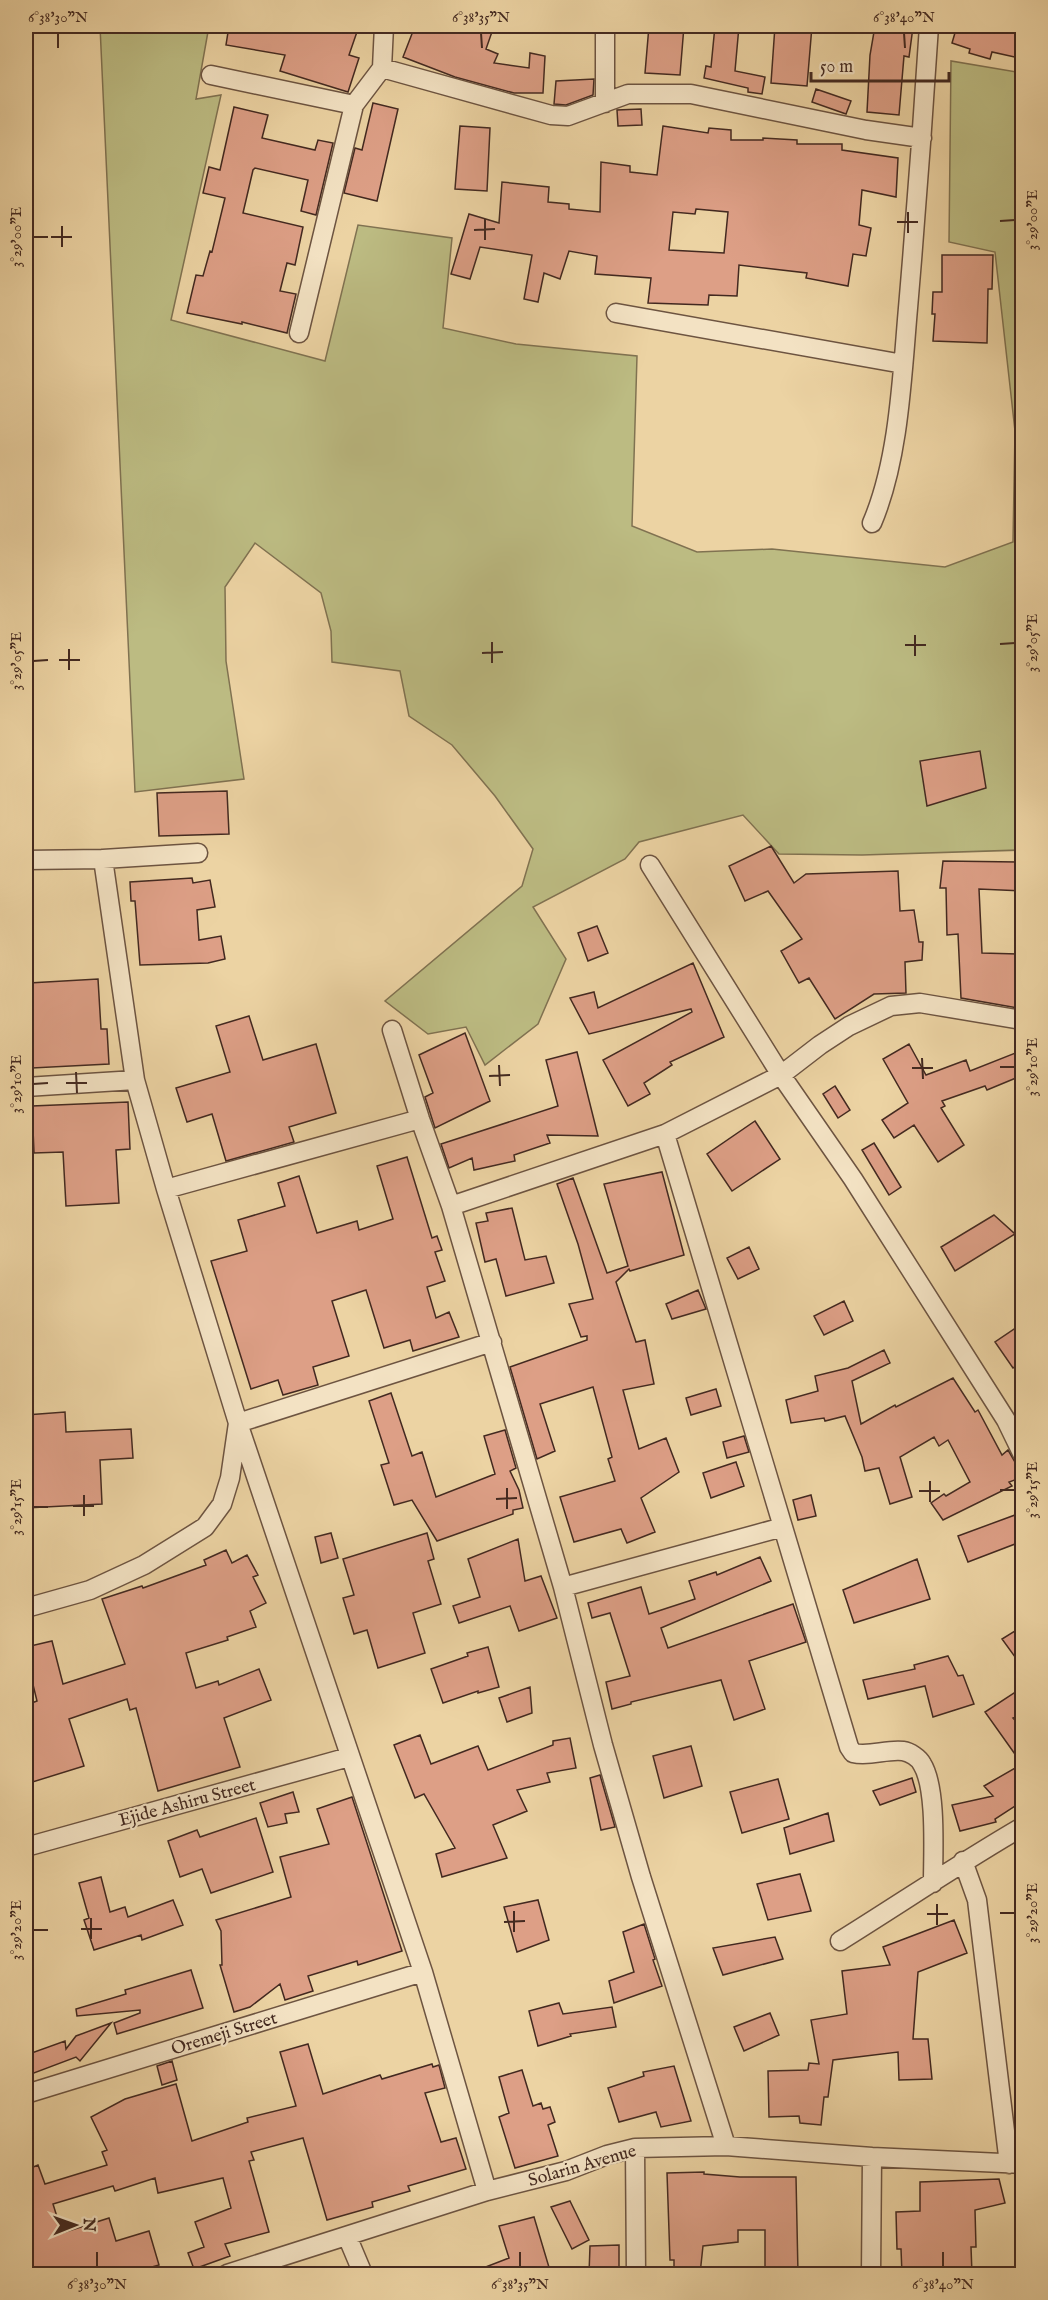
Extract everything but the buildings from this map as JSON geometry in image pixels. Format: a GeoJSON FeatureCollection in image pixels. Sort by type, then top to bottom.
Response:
{"type":"FeatureCollection","features":[{"type":"Feature","properties":{"kind":"street"},"geometry":{"type":"LineString","coordinates":[[299,333],[354,105],[382,68],[384,26]]}},
{"type":"Feature","properties":{"kind":"street"},"geometry":{"type":"LineString","coordinates":[[605,26],[605,102]]}},
{"type":"Feature","properties":{"kind":"street"},"geometry":{"type":"LineString","coordinates":[[872,523],[888,479],[903,364],[929,26]]}},
{"type":"Feature","properties":{"kind":"street"},"geometry":{"type":"LineString","coordinates":[[382,68],[551,115],[568,116],[628,94],[691,94],[866,130],[922,138]]}},
{"type":"Feature","properties":{"kind":"street"},"geometry":{"type":"LineString","coordinates":[[211,75],[354,105]]}},
{"type":"Feature","properties":{"kind":"street"},"geometry":{"type":"LineString","coordinates":[[616,313],[903,364]]}},
{"type":"Feature","properties":{"kind":"street"},"geometry":{"type":"LineString","coordinates":[[26,860],[103,859],[198,853]]}},
{"type":"Feature","properties":{"kind":"street"},"geometry":{"type":"LineString","coordinates":[[103,859],[135,1080],[166,1189],[238,1423],[423,1972],[487,2191]]}},
{"type":"Feature","properties":{"kind":"street"},"geometry":{"type":"LineString","coordinates":[[650,865],[781,1075],[853,1179],[1006,1420],[1023,1453]]}},
{"type":"Feature","properties":{"kind":"street"},"geometry":{"type":"LineString","coordinates":[[451,1206],[665,1134],[781,1075],[849,1026],[891,1006],[920,1003],[1023,1020]]}},
{"type":"Feature","properties":{"kind":"street"},"geometry":{"type":"LineString","coordinates":[[392,1030],[451,1206],[492,1342],[563,1587],[603,1745],[641,1877],[726,2146]]}},
{"type":"Feature","properties":{"kind":"street"},"geometry":{"type":"LineString","coordinates":[[26,1087],[135,1080]]}},
{"type":"Feature","properties":{"kind":"street"},"geometry":{"type":"LineString","coordinates":[[166,1189],[420,1119]]}},
{"type":"Feature","properties":{"kind":"street"},"geometry":{"type":"LineString","coordinates":[[665,1134],[849,1747],[853,1753],[861,1755],[904,1751],[914,1755],[922,1763],[928,1779],[932,1808],[933,1883]]}},
{"type":"Feature","properties":{"kind":"street"},"geometry":{"type":"LineString","coordinates":[[238,1423],[492,1342]]}},
{"type":"Feature","properties":{"kind":"street"},"geometry":{"type":"LineString","coordinates":[[26,1608],[90,1590],[144,1565],[205,1527],[222,1504],[230,1478],[238,1423]]}},
{"type":"Feature","properties":{"kind":"street"},"geometry":{"type":"LineString","coordinates":[[563,1587],[783,1527]]}},
{"type":"Feature","properties":{"kind":"street","name":"Ejide Ashiru Street"},"geometry":{"type":"LineString","coordinates":[[26,1847],[349,1757]]}},
{"type":"Feature","properties":{"kind":"street"},"geometry":{"type":"LineString","coordinates":[[840,1941],[933,1883],[963,1861],[1023,1827]]}},
{"type":"Feature","properties":{"kind":"street"},"geometry":{"type":"LineString","coordinates":[[963,1861],[977,1900],[1016,2164]]}},
{"type":"Feature","properties":{"kind":"street","name":"Oremeji Street"},"geometry":{"type":"LineString","coordinates":[[26,2094],[423,1972]]}},
{"type":"Feature","properties":{"kind":"street","name":"Solarin Avenue"},"geometry":{"type":"LineString","coordinates":[[227,2274],[487,2191],[566,2171],[607,2155],[635,2148],[726,2146],[872,2157],[1016,2164]]}},
{"type":"Feature","properties":{"kind":"street"},"geometry":{"type":"LineString","coordinates":[[635,2148],[636,2274]]}},
{"type":"Feature","properties":{"kind":"street"},"geometry":{"type":"LineString","coordinates":[[871,2274],[872,2157]]}},
{"type":"Feature","properties":{"kind":"street"},"geometry":{"type":"LineString","coordinates":[[347,2236],[363,2274]]}},
{"type":"Feature","properties":{"kind":"shaded area"},"geometry":{"type":"Polygon","coordinates":[[[100,26],[209,26],[196,99],[221,95],[171,320],[325,361],[358,225],[452,238],[443,328],[516,344],[637,356],[632,526],[697,552],[772,549],[945,567],[1013,542],[1015,431],[995,252],[949,242],[951,61],[1022,73],[1022,850],[862,855],[779,854],[743,815],[639,842],[625,859],[533,907],[566,959],[538,1024],[485,1065],[466,1027],[428,1034],[385,1001],[522,886],[533,849],[495,796],[452,745],[409,716],[400,671],[332,662],[331,631],[321,593],[255,543],[225,587],[226,661],[244,779],[135,792],[100,26]]]}}]}
